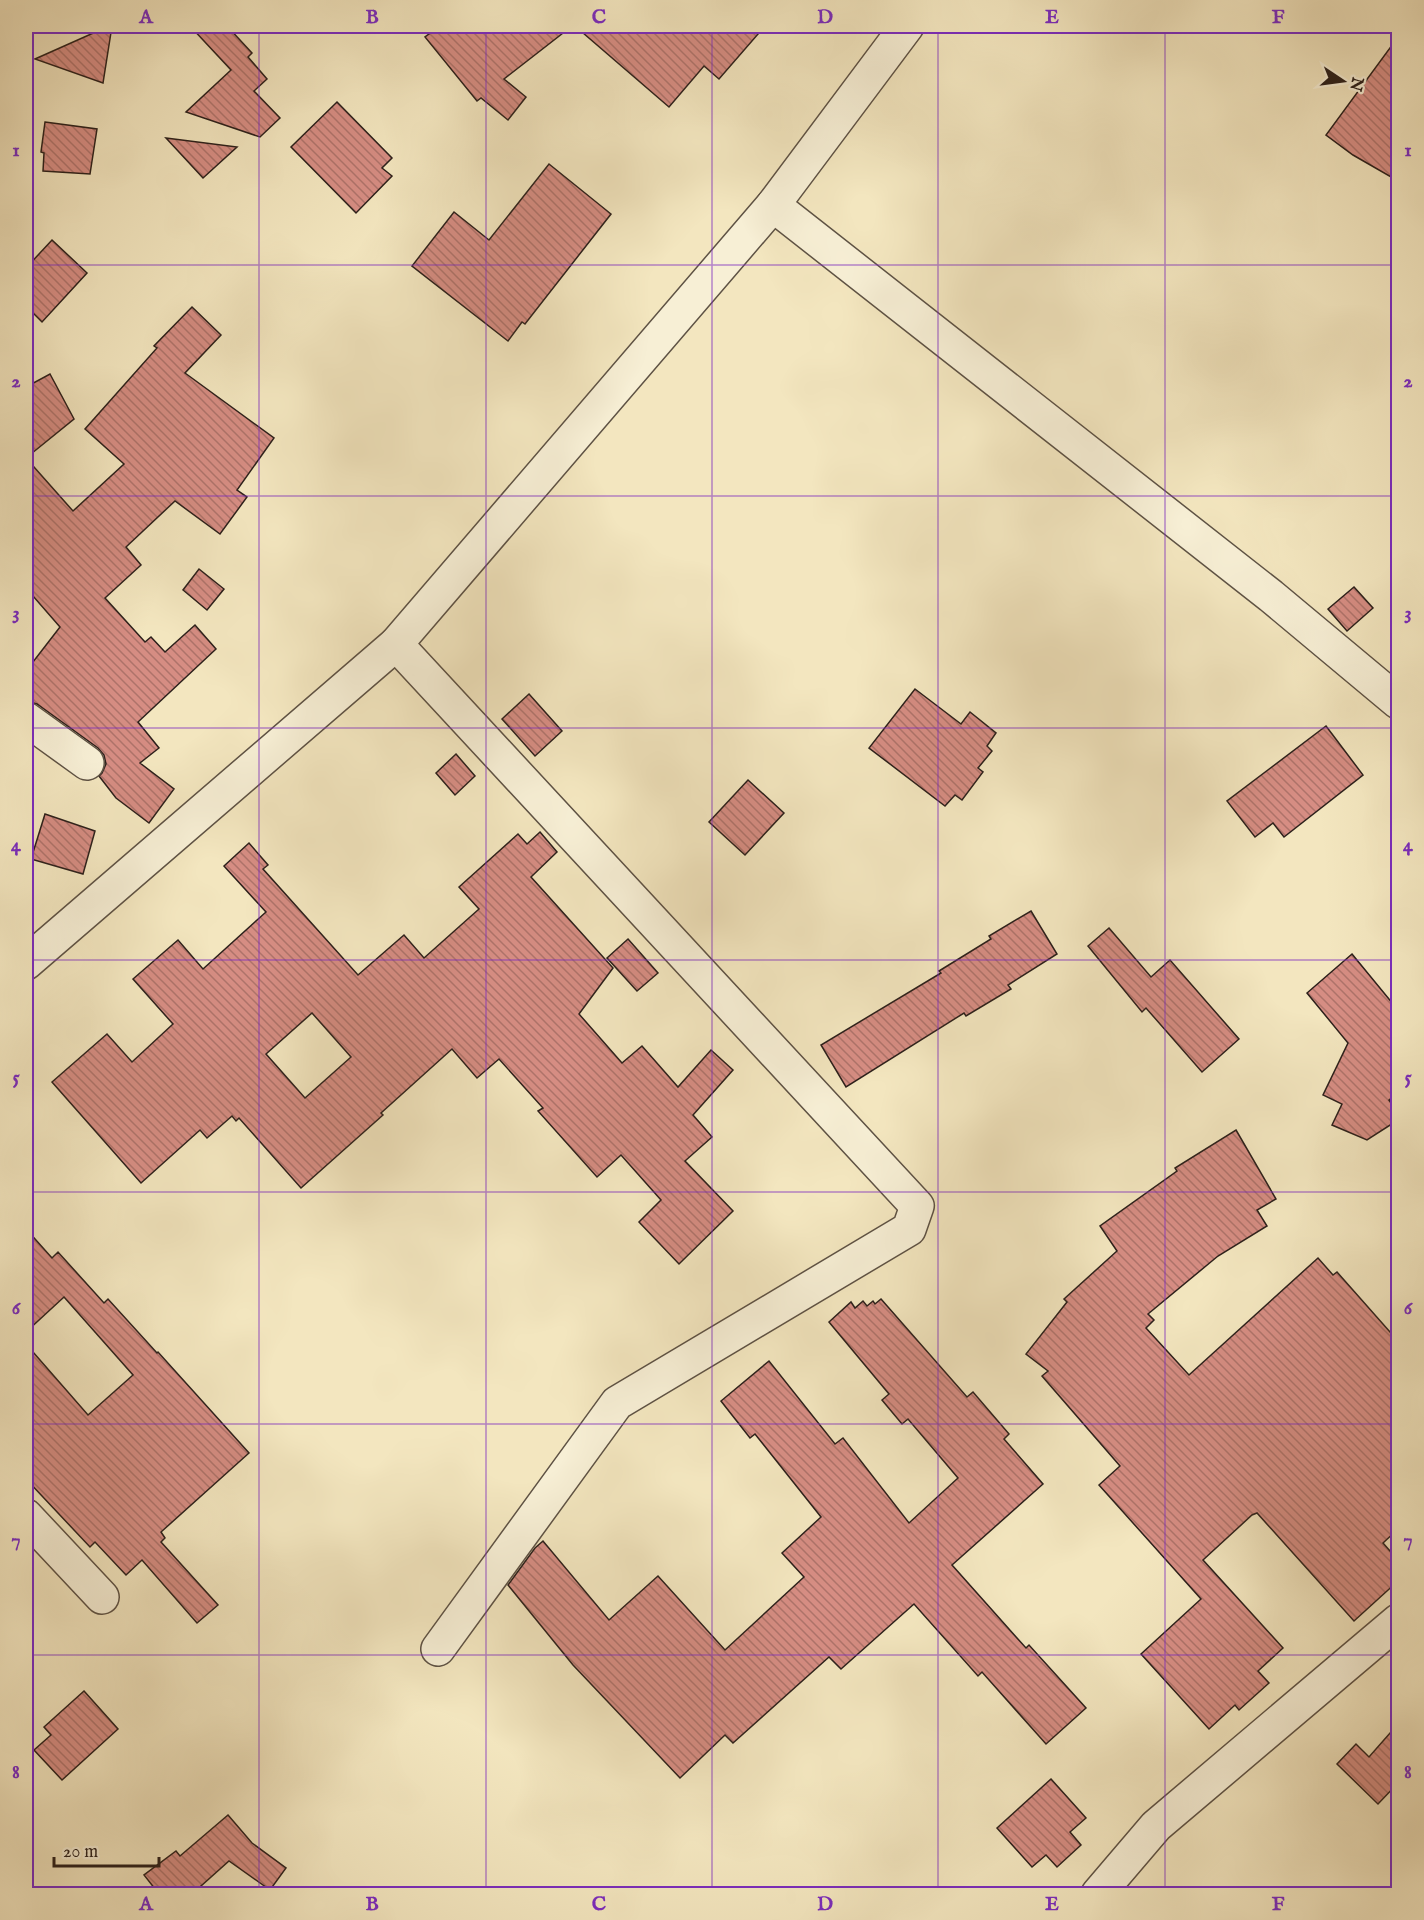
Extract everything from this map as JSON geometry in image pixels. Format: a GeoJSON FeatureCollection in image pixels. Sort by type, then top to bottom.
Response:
{"type":"FeatureCollection","features":[{"type":"Feature","properties":{"kind":"street"},"geometry":{"type":"LineString","coordinates":[[26,963],[396,644],[773,206],[907,26]]}},
{"type":"Feature","properties":{"kind":"street"},"geometry":{"type":"LineString","coordinates":[[773,206],[1271,596],[1398,702]]}},
{"type":"Feature","properties":{"kind":"street"},"geometry":{"type":"LineString","coordinates":[[396,644],[917,1206],[909,1229],[617,1403],[438,1649]]}},
{"type":"Feature","properties":{"kind":"street"},"geometry":{"type":"LineString","coordinates":[[26,719],[87,763]]}},
{"type":"Feature","properties":{"kind":"street"},"geometry":{"type":"LineString","coordinates":[[26,1516],[102,1597]]}},
{"type":"Feature","properties":{"kind":"street"},"geometry":{"type":"LineString","coordinates":[[1098,1894],[1156,1827],[1398,1621]]}},
{"type":"Feature","properties":{"kind":"building"},"geometry":{"type":"Polygon","coordinates":[[[112,26],[103,83],[35,59],[112,26]]]}},
{"type":"Feature","properties":{"kind":"building"},"geometry":{"type":"Polygon","coordinates":[[[190,26],[227,26],[252,53],[248,57],[267,79],[254,91],[280,118],[260,137],[186,112],[231,70],[190,26]]]}},
{"type":"Feature","properties":{"kind":"building"},"geometry":{"type":"Polygon","coordinates":[[[440,26],[572,26],[504,79],[526,97],[508,120],[481,98],[477,101],[425,37],[440,26]]]}},
{"type":"Feature","properties":{"kind":"building"},"geometry":{"type":"Polygon","coordinates":[[[575,26],[765,26],[719,79],[704,66],[669,107],[575,26]]]}},
{"type":"Feature","properties":{"kind":"building"},"geometry":{"type":"Polygon","coordinates":[[[1398,37],[1398,181],[1353,155],[1326,135],[1398,37]]]}},
{"type":"Feature","properties":{"kind":"building"},"geometry":{"type":"Polygon","coordinates":[[[337,102],[392,158],[382,168],[392,176],[356,213],[291,147],[337,102]]]}},
{"type":"Feature","properties":{"kind":"building"},"geometry":{"type":"Polygon","coordinates":[[[45,122],[97,129],[90,174],[43,171],[44,153],[41,152],[45,122]]]}},
{"type":"Feature","properties":{"kind":"building"},"geometry":{"type":"Polygon","coordinates":[[[166,138],[237,147],[203,178],[166,138]]]}},
{"type":"Feature","properties":{"kind":"building"},"geometry":{"type":"Polygon","coordinates":[[[549,164],[611,214],[525,324],[522,322],[508,341],[412,266],[454,212],[489,240],[549,164]]]}},
{"type":"Feature","properties":{"kind":"building"},"geometry":{"type":"Polygon","coordinates":[[[52,240],[87,273],[42,322],[26,306],[26,268],[52,240]]]}},
{"type":"Feature","properties":{"kind":"building"},"geometry":{"type":"Polygon","coordinates":[[[192,307],[221,335],[185,373],[274,438],[237,490],[247,497],[220,534],[175,501],[126,547],[141,565],[105,598],[145,642],[151,637],[165,652],[195,625],[216,649],[138,722],[159,748],[140,763],[174,789],[149,823],[116,798],[99,776],[106,764],[104,755],[98,748],[37,704],[26,701],[26,671],[60,627],[26,588],[26,458],[73,511],[124,464],[85,429],[157,348],[154,346],[192,307]]]}},
{"type":"Feature","properties":{"kind":"building"},"geometry":{"type":"Polygon","coordinates":[[[50,374],[74,419],[26,458],[26,387],[50,374]]]}},
{"type":"Feature","properties":{"kind":"building"},"geometry":{"type":"Polygon","coordinates":[[[199,569],[224,589],[207,610],[183,590],[199,569]]]}},
{"type":"Feature","properties":{"kind":"building"},"geometry":{"type":"Polygon","coordinates":[[[1354,587],[1373,608],[1347,631],[1328,609],[1354,587]]]}},
{"type":"Feature","properties":{"kind":"building"},"geometry":{"type":"Polygon","coordinates":[[[915,689],[961,724],[970,712],[996,733],[987,746],[992,751],[978,768],[983,772],[962,800],[955,795],[945,806],[869,748],[915,689]]]}},
{"type":"Feature","properties":{"kind":"building"},"geometry":{"type":"Polygon","coordinates":[[[529,694],[562,731],[535,756],[502,719],[529,694]]]}},
{"type":"Feature","properties":{"kind":"building"},"geometry":{"type":"Polygon","coordinates":[[[1326,726],[1363,775],[1284,837],[1273,823],[1255,837],[1227,801],[1326,726]]]}},
{"type":"Feature","properties":{"kind":"building"},"geometry":{"type":"Polygon","coordinates":[[[456,754],[475,776],[455,795],[436,773],[456,754]]]}},
{"type":"Feature","properties":{"kind":"building"},"geometry":{"type":"Polygon","coordinates":[[[748,780],[784,813],[745,855],[709,822],[748,780]]]}},
{"type":"Feature","properties":{"kind":"building"},"geometry":{"type":"Polygon","coordinates":[[[45,814],[95,831],[83,874],[31,859],[45,814]]]}},
{"type":"Feature","properties":{"kind":"building"},"geometry":{"type":"Polygon","coordinates":[[[540,832],[557,852],[531,877],[613,968],[579,1014],[622,1063],[642,1046],[678,1087],[711,1050],[733,1070],[693,1115],[712,1137],[685,1161],[733,1211],[679,1264],[639,1222],[661,1200],[621,1155],[597,1177],[538,1111],[543,1108],[499,1059],[477,1078],[452,1049],[381,1113],[383,1115],[301,1188],[239,1118],[236,1121],[232,1116],[207,1138],[200,1130],[141,1183],[52,1082],[107,1034],[132,1062],[173,1024],[133,979],[178,940],[203,969],[266,912],[224,866],[249,843],[268,865],[263,869],[358,975],[404,935],[424,958],[479,909],[459,887],[518,834],[527,844],[540,832]],[[312,1013],[266,1054],[305,1098],[351,1057],[312,1013]]]}},
{"type":"Feature","properties":{"kind":"building"},"geometry":{"type":"Polygon","coordinates":[[[1031,911],[1057,954],[1008,985],[1011,989],[966,1016],[964,1013],[846,1087],[821,1045],[941,973],[939,971],[991,939],[989,936],[1031,911]]]}},
{"type":"Feature","properties":{"kind":"building"},"geometry":{"type":"Polygon","coordinates":[[[1109,928],[1151,977],[1170,960],[1239,1039],[1202,1072],[1146,1008],[1142,1012],[1088,946],[1109,928]]]}},
{"type":"Feature","properties":{"kind":"building"},"geometry":{"type":"Polygon","coordinates":[[[628,939],[658,973],[637,991],[607,958],[628,939]]]}},
{"type":"Feature","properties":{"kind":"building"},"geometry":{"type":"Polygon","coordinates":[[[1352,954],[1398,1010],[1398,1092],[1389,1100],[1398,1113],[1398,1120],[1367,1140],[1332,1125],[1342,1104],[1323,1095],[1348,1043],[1307,993],[1352,954]]]}},
{"type":"Feature","properties":{"kind":"building"},"geometry":{"type":"Polygon","coordinates":[[[1236,1130],[1276,1199],[1257,1210],[1267,1226],[1218,1256],[1148,1314],[1154,1320],[1146,1328],[1189,1375],[1318,1258],[1333,1275],[1337,1272],[1398,1341],[1398,1529],[1383,1543],[1398,1560],[1398,1581],[1354,1621],[1257,1513],[1252,1515],[1203,1560],[1283,1648],[1258,1671],[1269,1683],[1239,1710],[1235,1705],[1209,1729],[1141,1654],[1201,1599],[1099,1485],[1120,1466],[1042,1376],[1048,1371],[1026,1354],[1067,1302],[1064,1299],[1117,1251],[1100,1226],[1177,1171],[1175,1168],[1236,1130]]]}},
{"type":"Feature","properties":{"kind":"building"},"geometry":{"type":"Polygon","coordinates":[[[27,1230],[52,1258],[58,1252],[104,1303],[108,1299],[249,1453],[161,1532],[165,1538],[161,1542],[218,1605],[197,1623],[142,1560],[126,1575],[95,1542],[90,1547],[26,1479],[26,1344],[88,1415],[133,1375],[64,1297],[26,1332],[27,1230]]]}},
{"type":"Feature","properties":{"kind":"building"},"geometry":{"type":"Polygon","coordinates":[[[881,1299],[967,1397],[973,1392],[1009,1434],[1004,1439],[1043,1484],[952,1565],[1026,1648],[1029,1645],[1086,1708],[1046,1744],[982,1672],[978,1676],[914,1604],[841,1669],[829,1657],[733,1743],[725,1735],[680,1778],[573,1665],[508,1585],[535,1548],[543,1541],[609,1620],[658,1576],[725,1650],[804,1577],[782,1553],[821,1517],[755,1434],[750,1438],[721,1401],[769,1361],[835,1444],[843,1438],[909,1523],[958,1478],[908,1419],[902,1424],[882,1400],[889,1394],[829,1322],[851,1302],[855,1308],[863,1301],[867,1306],[881,1299]]]}},
{"type":"Feature","properties":{"kind":"building"},"geometry":{"type":"Polygon","coordinates":[[[84,1691],[118,1729],[62,1780],[34,1750],[51,1735],[44,1727],[84,1691]]]}},
{"type":"Feature","properties":{"kind":"building"},"geometry":{"type":"Polygon","coordinates":[[[1398,1724],[1398,1783],[1378,1804],[1337,1764],[1356,1744],[1369,1757],[1398,1724]]]}},
{"type":"Feature","properties":{"kind":"building"},"geometry":{"type":"Polygon","coordinates":[[[1051,1779],[1086,1818],[1070,1832],[1081,1845],[1057,1867],[1046,1855],[1032,1867],[997,1828],[1051,1779]]]}},
{"type":"Feature","properties":{"kind":"building"},"geometry":{"type":"Polygon","coordinates":[[[228,1815],[252,1843],[286,1868],[270,1890],[229,1861],[192,1894],[159,1894],[144,1875],[176,1851],[180,1856],[228,1815]]]}}]}
